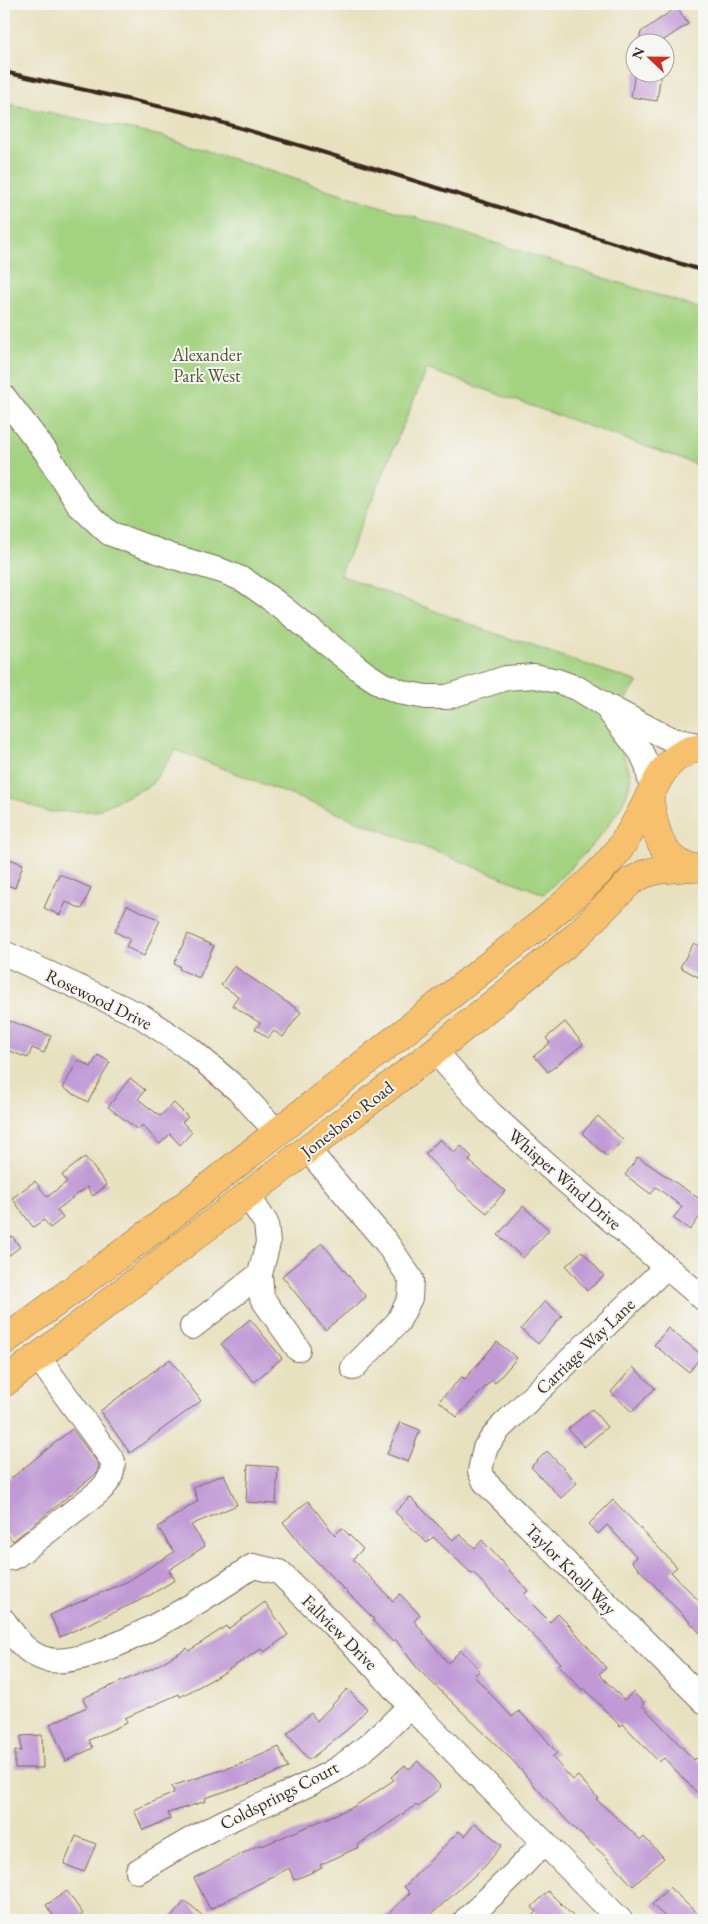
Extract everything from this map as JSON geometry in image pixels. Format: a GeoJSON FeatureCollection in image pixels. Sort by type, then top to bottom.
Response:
{"type":"FeatureCollection","features":[{"type":"Feature","properties":{"kind":"main road","name":"Jonesboro Road"},"geometry":{"type":"LineString","coordinates":[[4,1341],[156,1228],[548,919],[581,890],[617,852],[634,827],[658,777],[674,760],[684,753],[704,746]]}},
{"type":"Feature","properties":{"kind":"main road"},"geometry":{"type":"LineString","coordinates":[[651,793],[658,839],[668,854],[682,864],[697,868]]}},
{"type":"Feature","properties":{"kind":"main road","name":"Jonesboro Road"},"geometry":{"type":"LineString","coordinates":[[4,1383],[435,1051],[576,937],[631,881],[644,874],[658,870],[697,868]]}},
{"type":"Feature","properties":{"kind":"street"},"geometry":{"type":"LineString","coordinates":[[4,397],[46,452],[78,504],[110,532],[170,556],[222,571],[244,580],[363,672],[383,685],[404,693],[426,697],[447,697],[506,678],[534,676],[577,688],[605,705],[673,740],[704,746]]}},
{"type":"Feature","properties":{"kind":"street"},"geometry":{"type":"LineString","coordinates":[[605,705],[641,752],[646,765],[651,793]]}},
{"type":"Feature","properties":{"kind":"street","name":"Rosewood Drive"},"geometry":{"type":"LineString","coordinates":[[4,953],[141,1016],[190,1049],[238,1090],[278,1133]]}},
{"type":"Feature","properties":{"kind":"street","name":"Whisper Wind Drive"},"geometry":{"type":"LineString","coordinates":[[435,1051],[489,1112],[548,1166],[704,1299]]}},
{"type":"Feature","properties":{"kind":"street"},"geometry":{"type":"LineString","coordinates":[[308,1150],[386,1242],[412,1279],[410,1298],[398,1322],[353,1368]]}},
{"type":"Feature","properties":{"kind":"street"},"geometry":{"type":"LineString","coordinates":[[248,1196],[266,1223],[268,1243],[260,1274],[262,1298],[298,1349]]}},
{"type":"Feature","properties":{"kind":"street","name":"Carriage Way Lane"},"geometry":{"type":"LineString","coordinates":[[504,1424],[666,1267]]}},
{"type":"Feature","properties":{"kind":"street"},"geometry":{"type":"LineString","coordinates":[[192,1327],[260,1274]]}},
{"type":"Feature","properties":{"kind":"street"},"geometry":{"type":"LineString","coordinates":[[4,1558],[11,1558],[17,1555],[106,1486],[113,1473],[113,1461],[38,1358]]}},
{"type":"Feature","properties":{"kind":"street","name":"Taylor Knoll Way"},"geometry":{"type":"LineString","coordinates":[[504,1424],[485,1448],[480,1471],[485,1482],[704,1702]]}},
{"type":"Feature","properties":{"kind":"street","name":"Fallview Drive"},"geometry":{"type":"LineString","coordinates":[[4,1621],[20,1645],[45,1659],[67,1661],[99,1653],[159,1624],[217,1592],[253,1566],[279,1572],[366,1657],[410,1706],[620,1920]]}},
{"type":"Feature","properties":{"kind":"street","name":"Coldsprings Court"},"geometry":{"type":"LineString","coordinates":[[138,1871],[234,1817],[287,1795],[336,1769],[381,1735],[410,1706]]}},
{"type":"Feature","properties":{"kind":"street"},"geometry":{"type":"LineString","coordinates":[[466,1920],[544,1842]]}},
{"type":"Feature","properties":{"kind":"green space","name":"Alexander Park West"},"geometry":{"type":"Polygon","coordinates":[[[4,103],[161,136],[704,310],[704,467],[427,369],[340,575],[488,631],[638,682],[607,725],[629,769],[630,782],[625,797],[618,812],[595,842],[544,894],[176,750],[151,785],[96,811],[47,812],[4,794],[4,103]]]}},
{"type":"Feature","properties":{"kind":"building"},"geometry":{"type":"Polygon","coordinates":[[[677,7],[688,24],[676,32],[641,32],[677,7]]]}},
{"type":"Feature","properties":{"kind":"building"},"geometry":{"type":"Polygon","coordinates":[[[633,82],[660,82],[657,101],[631,97],[633,82]]]}},
{"type":"Feature","properties":{"kind":"building"},"geometry":{"type":"Polygon","coordinates":[[[4,857],[23,864],[15,888],[4,884],[4,857]]]}},
{"type":"Feature","properties":{"kind":"building"},"geometry":{"type":"Polygon","coordinates":[[[59,874],[91,888],[82,909],[66,902],[60,915],[44,908],[59,874]]]}},
{"type":"Feature","properties":{"kind":"building"},"geometry":{"type":"Polygon","coordinates":[[[127,905],[160,920],[144,956],[126,947],[130,939],[115,932],[127,905]]]}},
{"type":"Feature","properties":{"kind":"building"},"geometry":{"type":"Polygon","coordinates":[[[188,934],[214,946],[199,978],[179,969],[180,966],[174,964],[188,934]]]}},
{"type":"Feature","properties":{"kind":"building"},"geometry":{"type":"Polygon","coordinates":[[[694,943],[704,949],[704,966],[698,977],[680,967],[694,943]]]}},
{"type":"Feature","properties":{"kind":"building"},"geometry":{"type":"Polygon","coordinates":[[[234,966],[301,1012],[283,1037],[274,1031],[268,1038],[255,1029],[260,1023],[232,1005],[238,996],[221,985],[234,966]]]}},
{"type":"Feature","properties":{"kind":"building"},"geometry":{"type":"Polygon","coordinates":[[[10,1021],[51,1036],[44,1053],[32,1048],[28,1058],[4,1049],[4,1037],[10,1021]]]}},
{"type":"Feature","properties":{"kind":"building"},"geometry":{"type":"Polygon","coordinates":[[[565,1022],[583,1044],[548,1072],[534,1056],[550,1043],[546,1038],[565,1022]]]}},
{"type":"Feature","properties":{"kind":"building"},"geometry":{"type":"Polygon","coordinates":[[[98,1055],[110,1062],[88,1102],[63,1088],[78,1060],[91,1067],[98,1055]]]}},
{"type":"Feature","properties":{"kind":"building"},"geometry":{"type":"Polygon","coordinates":[[[130,1078],[145,1090],[138,1099],[160,1116],[174,1103],[188,1117],[182,1122],[192,1132],[180,1145],[170,1134],[160,1144],[142,1125],[138,1130],[108,1107],[130,1078]]]}},
{"type":"Feature","properties":{"kind":"building"},"geometry":{"type":"Polygon","coordinates":[[[598,1116],[623,1140],[607,1157],[582,1133],[598,1116]]]}},
{"type":"Feature","properties":{"kind":"building"},"geometry":{"type":"Polygon","coordinates":[[[440,1139],[454,1153],[461,1146],[472,1157],[469,1161],[505,1191],[487,1213],[460,1191],[425,1154],[440,1139]]]}},
{"type":"Feature","properties":{"kind":"building"},"geometry":{"type":"Polygon","coordinates":[[[85,1157],[107,1185],[93,1196],[87,1187],[57,1210],[63,1218],[50,1228],[44,1220],[33,1227],[12,1198],[35,1181],[47,1197],[67,1182],[62,1175],[85,1157]]]}},
{"type":"Feature","properties":{"kind":"building"},"geometry":{"type":"Polygon","coordinates":[[[638,1157],[704,1202],[704,1211],[690,1230],[673,1218],[682,1207],[656,1187],[651,1194],[625,1175],[638,1157]]]}},
{"type":"Feature","properties":{"kind":"building"},"geometry":{"type":"Polygon","coordinates":[[[523,1206],[549,1230],[523,1258],[498,1235],[523,1206]]]}},
{"type":"Feature","properties":{"kind":"building"},"geometry":{"type":"Polygon","coordinates":[[[12,1236],[20,1247],[4,1259],[4,1243],[12,1236]]]}},
{"type":"Feature","properties":{"kind":"building"},"geometry":{"type":"Polygon","coordinates":[[[322,1243],[366,1297],[325,1330],[282,1276],[322,1243]]]}},
{"type":"Feature","properties":{"kind":"building"},"geometry":{"type":"Polygon","coordinates":[[[582,1251],[604,1276],[587,1291],[566,1266],[582,1251]]]}},
{"type":"Feature","properties":{"kind":"building"},"geometry":{"type":"Polygon","coordinates":[[[545,1301],[562,1316],[538,1344],[521,1329],[545,1301]]]}},
{"type":"Feature","properties":{"kind":"building"},"geometry":{"type":"Polygon","coordinates":[[[250,1319],[282,1358],[254,1382],[221,1344],[250,1319]]]}},
{"type":"Feature","properties":{"kind":"building"},"geometry":{"type":"Polygon","coordinates":[[[668,1328],[702,1355],[689,1372],[654,1345],[668,1328]]]}},
{"type":"Feature","properties":{"kind":"building"},"geometry":{"type":"Polygon","coordinates":[[[497,1342],[517,1358],[495,1383],[492,1380],[457,1417],[439,1401],[462,1377],[465,1379],[497,1342]]]}},
{"type":"Feature","properties":{"kind":"building"},"geometry":{"type":"Polygon","coordinates":[[[170,1359],[201,1401],[130,1453],[100,1411],[170,1359]]]}},
{"type":"Feature","properties":{"kind":"building"},"geometry":{"type":"Polygon","coordinates":[[[633,1367],[655,1388],[632,1412],[611,1392],[633,1367]]]}},
{"type":"Feature","properties":{"kind":"building"},"geometry":{"type":"Polygon","coordinates":[[[592,1409],[607,1427],[584,1447],[568,1429],[592,1409]]]}},
{"type":"Feature","properties":{"kind":"building"},"geometry":{"type":"Polygon","coordinates":[[[400,1422],[420,1430],[408,1462],[387,1454],[400,1422]]]}},
{"type":"Feature","properties":{"kind":"building"},"geometry":{"type":"Polygon","coordinates":[[[72,1429],[99,1465],[97,1473],[13,1541],[4,1530],[4,1484],[72,1429]]]}},
{"type":"Feature","properties":{"kind":"building"},"geometry":{"type":"Polygon","coordinates":[[[547,1451],[577,1483],[561,1498],[531,1467],[547,1451]]]}},
{"type":"Feature","properties":{"kind":"building"},"geometry":{"type":"Polygon","coordinates":[[[248,1465],[278,1467],[276,1504],[246,1502],[248,1465]]]}},
{"type":"Feature","properties":{"kind":"building"},"geometry":{"type":"Polygon","coordinates":[[[224,1474],[237,1505],[191,1525],[205,1546],[169,1570],[175,1580],[147,1597],[60,1637],[50,1615],[128,1581],[174,1552],[158,1527],[198,1501],[193,1487],[224,1474]]]}},
{"type":"Feature","properties":{"kind":"building"},"geometry":{"type":"Polygon","coordinates":[[[410,1497],[453,1540],[459,1534],[475,1548],[482,1540],[528,1591],[523,1595],[550,1622],[558,1614],[569,1625],[606,1668],[599,1674],[624,1700],[633,1692],[644,1703],[642,1705],[694,1760],[696,1758],[704,1767],[704,1800],[664,1758],[659,1762],[623,1724],[620,1726],[584,1688],[582,1690],[559,1665],[561,1663],[507,1610],[473,1572],[471,1573],[433,1537],[427,1543],[395,1512],[410,1497]]]}},
{"type":"Feature","properties":{"kind":"building"},"geometry":{"type":"Polygon","coordinates":[[[613,1500],[677,1567],[671,1572],[704,1606],[704,1637],[632,1562],[637,1557],[607,1525],[598,1534],[589,1524],[613,1500]]]}},
{"type":"Feature","properties":{"kind":"building"},"geometry":{"type":"Polygon","coordinates":[[[308,1501],[335,1535],[342,1528],[363,1549],[353,1559],[393,1601],[400,1594],[420,1615],[414,1621],[448,1663],[461,1650],[480,1670],[474,1676],[512,1717],[519,1711],[540,1732],[557,1753],[552,1757],[573,1780],[578,1776],[598,1798],[596,1799],[641,1840],[644,1837],[664,1858],[633,1886],[606,1857],[574,1828],[512,1760],[418,1669],[395,1639],[393,1642],[373,1621],[374,1619],[304,1549],[283,1522],[308,1501]]]}},
{"type":"Feature","properties":{"kind":"building"},"geometry":{"type":"Polygon","coordinates":[[[265,1602],[288,1635],[264,1652],[261,1649],[222,1674],[180,1697],[179,1694],[125,1718],[127,1723],[89,1740],[93,1748],[66,1761],[50,1724],[87,1707],[83,1698],[153,1668],[187,1648],[189,1651],[226,1626],[228,1629],[265,1602]]]}},
{"type":"Feature","properties":{"kind":"building"},"geometry":{"type":"Polygon","coordinates":[[[347,1689],[367,1709],[348,1729],[309,1760],[287,1734],[311,1713],[317,1721],[347,1689]]]}},
{"type":"Feature","properties":{"kind":"building"},"geometry":{"type":"Polygon","coordinates":[[[42,1735],[43,1768],[15,1768],[15,1751],[21,1751],[21,1736],[42,1735]]]}},
{"type":"Feature","properties":{"kind":"building"},"geometry":{"type":"Polygon","coordinates":[[[279,1747],[288,1768],[205,1798],[206,1801],[168,1813],[170,1819],[143,1830],[134,1810],[174,1793],[172,1786],[253,1760],[279,1747]]]}},
{"type":"Feature","properties":{"kind":"building"},"geometry":{"type":"Polygon","coordinates":[[[418,1761],[441,1787],[418,1807],[416,1805],[358,1845],[359,1847],[320,1865],[322,1868],[294,1880],[289,1868],[210,1909],[194,1878],[261,1844],[262,1846],[355,1806],[394,1780],[391,1777],[405,1765],[409,1769],[418,1761]]]}},
{"type":"Feature","properties":{"kind":"building"},"geometry":{"type":"Polygon","coordinates":[[[475,1823],[502,1845],[485,1866],[425,1920],[382,1920],[410,1893],[404,1887],[459,1831],[465,1836],[475,1823]]]}},
{"type":"Feature","properties":{"kind":"building"},"geometry":{"type":"Polygon","coordinates":[[[76,1836],[96,1844],[84,1872],[64,1864],[76,1836]]]}},
{"type":"Feature","properties":{"kind":"building"},"geometry":{"type":"Polygon","coordinates":[[[669,1887],[704,1920],[669,1920],[652,1905],[669,1887]]]}},
{"type":"Feature","properties":{"kind":"building"},"geometry":{"type":"Polygon","coordinates":[[[67,1891],[83,1914],[74,1920],[56,1920],[46,1905],[67,1891]]]}},
{"type":"Feature","properties":{"kind":"building"},"geometry":{"type":"Polygon","coordinates":[[[548,1891],[577,1920],[527,1920],[536,1912],[532,1907],[548,1891]]]}},
{"type":"Feature","properties":{"kind":"building"},"geometry":{"type":"Polygon","coordinates":[[[185,1901],[194,1908],[207,1920],[169,1920],[185,1901]]]}},
{"type":"Feature","properties":{"kind":"railway"},"geometry":{"type":"LineString","coordinates":[[4,72],[189,113],[322,152],[704,271]]}}]}
